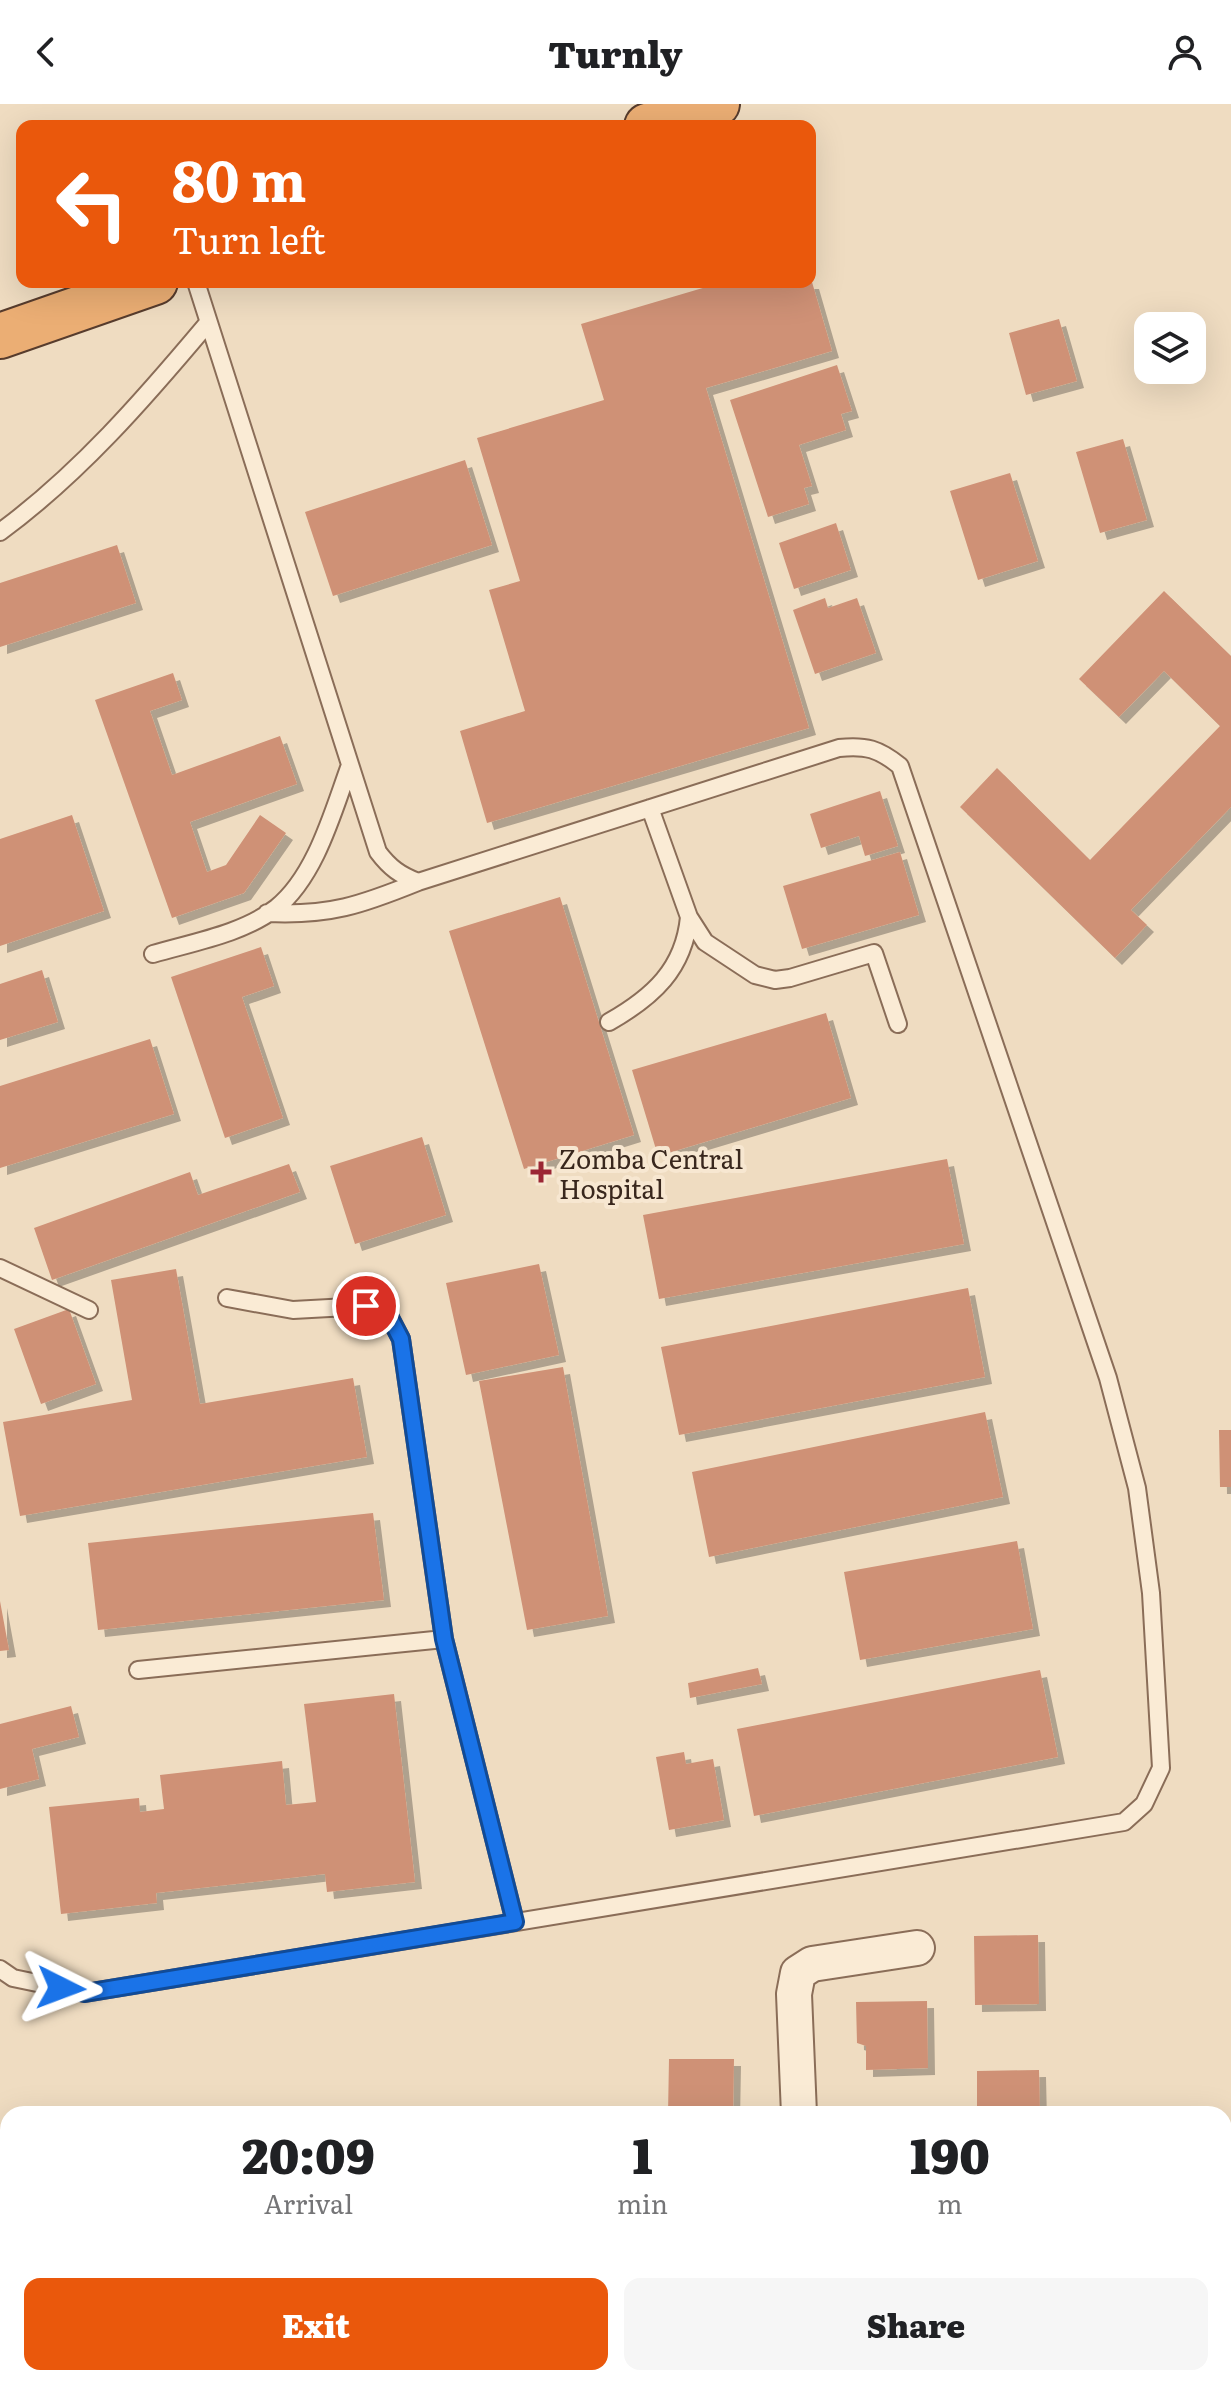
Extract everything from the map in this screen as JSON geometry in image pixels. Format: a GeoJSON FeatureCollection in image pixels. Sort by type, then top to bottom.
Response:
{"type":"FeatureCollection","features":[{"type":"Feature","properties":{"kind":"highway"},"geometry":{"type":"LineString","coordinates":[[666,120],[717,104]]}},
{"type":"Feature","properties":{"kind":"highway"},"geometry":{"type":"LineString","coordinates":[[0,336],[138,288]]}},
{"type":"Feature","properties":{"kind":"street"},"geometry":{"type":"LineString","coordinates":[[799,2106],[794,1994],[798,1973],[812,1964],[917,1948]]}},
{"type":"Feature","properties":{"kind":"lane"},"geometry":{"type":"LineString","coordinates":[[198,288],[378,852],[388,866],[418,882]]}},
{"type":"Feature","properties":{"kind":"lane"},"geometry":{"type":"LineString","coordinates":[[0,532],[71,471],[139,405],[207,324]]}},
{"type":"Feature","properties":{"kind":"lane"},"geometry":{"type":"LineString","coordinates":[[0,1969],[13,1978],[85,1993],[1124,1822],[1144,1804],[1161,1768],[1151,1593],[1137,1488],[1108,1378],[900,766],[884,753],[865,745],[839,748],[418,882],[344,909],[310,915],[267,913]]}},
{"type":"Feature","properties":{"kind":"lane"},"geometry":{"type":"LineString","coordinates":[[153,954],[240,928],[277,907],[302,875],[329,824],[350,765]]}},
{"type":"Feature","properties":{"kind":"lane"},"geometry":{"type":"LineString","coordinates":[[650,808],[689,917],[705,942],[755,975],[775,980],[874,953],[898,1024]]}},
{"type":"Feature","properties":{"kind":"lane"},"geometry":{"type":"LineString","coordinates":[[609,1022],[633,1008],[671,971],[686,946],[689,917]]}},
{"type":"Feature","properties":{"kind":"lane"},"geometry":{"type":"LineString","coordinates":[[0,1268],[89,1310]]}},
{"type":"Feature","properties":{"kind":"lane"},"geometry":{"type":"LineString","coordinates":[[227,1298],[293,1310],[366,1306],[389,1316],[401,1339],[444,1639],[515,1922]]}},
{"type":"Feature","properties":{"kind":"lane"},"geometry":{"type":"LineString","coordinates":[[138,1670],[444,1639]]}},
{"type":"Feature","properties":{"kind":"building"},"geometry":{"type":"Polygon","coordinates":[[[703,288],[814,288],[832,351],[706,388],[809,728],[487,823],[460,731],[525,711],[489,590],[520,581],[477,438],[604,400],[581,324],[703,288]]]}},
{"type":"Feature","properties":{"kind":"building"},"geometry":{"type":"Polygon","coordinates":[[[1059,319],[1077,381],[1026,395],[1009,333],[1059,319]]]}},
{"type":"Feature","properties":{"kind":"building"},"geometry":{"type":"Polygon","coordinates":[[[837,365],[852,411],[841,414],[846,430],[799,445],[812,486],[804,488],[809,504],[768,517],[730,400],[837,365]]]}},
{"type":"Feature","properties":{"kind":"building"},"geometry":{"type":"Polygon","coordinates":[[[1123,439],[1147,520],[1100,533],[1076,452],[1123,439]]]}},
{"type":"Feature","properties":{"kind":"building"},"geometry":{"type":"Polygon","coordinates":[[[465,460],[492,545],[333,596],[305,512],[465,460]]]}},
{"type":"Feature","properties":{"kind":"building"},"geometry":{"type":"Polygon","coordinates":[[[1010,473],[1038,561],[978,580],[950,491],[1010,473]]]}},
{"type":"Feature","properties":{"kind":"building"},"geometry":{"type":"Polygon","coordinates":[[[836,523],[851,570],[794,589],[779,543],[836,523]]]}},
{"type":"Feature","properties":{"kind":"building"},"geometry":{"type":"Polygon","coordinates":[[[117,545],[136,603],[0,647],[0,583],[117,545]]]}},
{"type":"Feature","properties":{"kind":"building"},"geometry":{"type":"Polygon","coordinates":[[[1164,591],[1231,656],[1231,807],[1131,910],[1147,925],[1115,958],[960,807],[997,768],[1090,860],[1220,726],[1164,671],[1119,717],[1079,679],[1164,591]]]}},
{"type":"Feature","properties":{"kind":"building"},"geometry":{"type":"Polygon","coordinates":[[[825,598],[828,608],[857,598],[876,653],[815,674],[793,610],[825,598]]]}},
{"type":"Feature","properties":{"kind":"building"},"geometry":{"type":"Polygon","coordinates":[[[173,673],[182,700],[150,711],[172,775],[280,736],[297,784],[190,822],[207,872],[226,865],[260,815],[286,833],[244,893],[172,918],[95,700],[173,673]]]}},
{"type":"Feature","properties":{"kind":"building"},"geometry":{"type":"Polygon","coordinates":[[[880,791],[898,846],[865,856],[859,836],[821,848],[810,814],[880,791]]]}},
{"type":"Feature","properties":{"kind":"building"},"geometry":{"type":"Polygon","coordinates":[[[72,815],[104,911],[0,946],[0,839],[72,815]]]}},
{"type":"Feature","properties":{"kind":"building"},"geometry":{"type":"Polygon","coordinates":[[[900,852],[919,915],[802,949],[783,886],[900,852]]]}},
{"type":"Feature","properties":{"kind":"building"},"geometry":{"type":"Polygon","coordinates":[[[560,897],[634,1135],[524,1169],[449,931],[560,897]]]}},
{"type":"Feature","properties":{"kind":"building"},"geometry":{"type":"Polygon","coordinates":[[[261,947],[274,986],[242,997],[283,1118],[225,1138],[171,977],[261,947]]]}},
{"type":"Feature","properties":{"kind":"building"},"geometry":{"type":"Polygon","coordinates":[[[42,970],[58,1022],[0,1040],[0,984],[42,970]]]}},
{"type":"Feature","properties":{"kind":"building"},"geometry":{"type":"Polygon","coordinates":[[[826,1013],[851,1098],[658,1156],[632,1070],[826,1013]]]}},
{"type":"Feature","properties":{"kind":"building"},"geometry":{"type":"Polygon","coordinates":[[[150,1039],[174,1114],[0,1168],[0,1086],[150,1039]]]}},
{"type":"Feature","properties":{"kind":"building"},"geometry":{"type":"Polygon","coordinates":[[[422,1137],[446,1215],[355,1244],[330,1166],[422,1137]]]}},
{"type":"Feature","properties":{"kind":"building"},"geometry":{"type":"Polygon","coordinates":[[[947,1159],[964,1244],[659,1299],[643,1215],[947,1159]]]}},
{"type":"Feature","properties":{"kind":"building"},"geometry":{"type":"Polygon","coordinates":[[[289,1164],[300,1192],[52,1280],[34,1228],[190,1172],[198,1195],[289,1164]]]}},
{"type":"Feature","properties":{"kind":"building"},"geometry":{"type":"Polygon","coordinates":[[[539,1264],[559,1355],[466,1375],[446,1283],[539,1264]]]}},
{"type":"Feature","properties":{"kind":"building"},"geometry":{"type":"Polygon","coordinates":[[[176,1269],[200,1404],[353,1378],[367,1457],[20,1516],[3,1422],[132,1400],[111,1280],[176,1269]]]}},
{"type":"Feature","properties":{"kind":"building"},"geometry":{"type":"Polygon","coordinates":[[[968,1288],[985,1377],[679,1435],[661,1347],[968,1288]]]}},
{"type":"Feature","properties":{"kind":"building"},"geometry":{"type":"Polygon","coordinates":[[[69,1309],[96,1384],[41,1404],[14,1329],[69,1309]]]}},
{"type":"Feature","properties":{"kind":"building"},"geometry":{"type":"Polygon","coordinates":[[[563,1367],[608,1616],[527,1630],[479,1381],[563,1367]]]}},
{"type":"Feature","properties":{"kind":"building"},"geometry":{"type":"Polygon","coordinates":[[[985,1412],[1003,1497],[709,1557],[692,1472],[985,1412]]]}},
{"type":"Feature","properties":{"kind":"building"},"geometry":{"type":"Polygon","coordinates":[[[1219,1430],[1231,1430],[1231,1487],[1220,1487],[1219,1430]]]}},
{"type":"Feature","properties":{"kind":"building"},"geometry":{"type":"Polygon","coordinates":[[[373,1513],[384,1600],[98,1630],[88,1543],[373,1513]]]}},
{"type":"Feature","properties":{"kind":"building"},"geometry":{"type":"Polygon","coordinates":[[[1017,1541],[1033,1629],[860,1660],[844,1572],[1017,1541]]]}},
{"type":"Feature","properties":{"kind":"building"},"geometry":{"type":"Polygon","coordinates":[[[0,1601],[9,1650],[0,1651],[0,1601]]]}},
{"type":"Feature","properties":{"kind":"building"},"geometry":{"type":"Polygon","coordinates":[[[758,1668],[762,1684],[690,1698],[688,1683],[758,1668]]]}},
{"type":"Feature","properties":{"kind":"building"},"geometry":{"type":"Polygon","coordinates":[[[1040,1670],[1058,1757],[754,1816],[737,1729],[1040,1670]]]}},
{"type":"Feature","properties":{"kind":"building"},"geometry":{"type":"Polygon","coordinates":[[[394,1694],[415,1882],[327,1892],[325,1874],[156,1893],[157,1903],[61,1914],[49,1807],[139,1798],[140,1812],[164,1809],[160,1775],[282,1761],[286,1805],[316,1802],[304,1704],[394,1694]]]}},
{"type":"Feature","properties":{"kind":"building"},"geometry":{"type":"Polygon","coordinates":[[[71,1706],[79,1737],[32,1749],[39,1779],[0,1789],[0,1724],[71,1706]]]}},
{"type":"Feature","properties":{"kind":"building"},"geometry":{"type":"Polygon","coordinates":[[[684,1752],[686,1764],[713,1759],[724,1820],[669,1830],[656,1757],[684,1752]]]}},
{"type":"Feature","properties":{"kind":"building"},"geometry":{"type":"Polygon","coordinates":[[[1038,1935],[1039,2004],[975,2005],[974,1936],[1038,1935]]]}},
{"type":"Feature","properties":{"kind":"building"},"geometry":{"type":"Polygon","coordinates":[[[927,2001],[928,2068],[866,2070],[866,2046],[857,2043],[856,2002],[927,2001]]]}},
{"type":"Feature","properties":{"kind":"building"},"geometry":{"type":"Polygon","coordinates":[[[669,2059],[734,2059],[733,2106],[668,2106],[669,2059]]]}},
{"type":"Feature","properties":{"kind":"building"},"geometry":{"type":"Polygon","coordinates":[[[1039,2070],[1040,2106],[977,2106],[977,2071],[1039,2070]]]}},
{"type":"Feature","properties":{"kind":"place","name":"Zomba Central Hospital"},"geometry":{"type":"Point","coordinates":[541,1172]}},
{"type":"Feature","properties":{"kind":"route"},"geometry":{"type":"LineString","coordinates":[[61,1988],[85,1993],[515,1922],[444,1639],[401,1339],[389,1316],[366,1306]]}}]}
